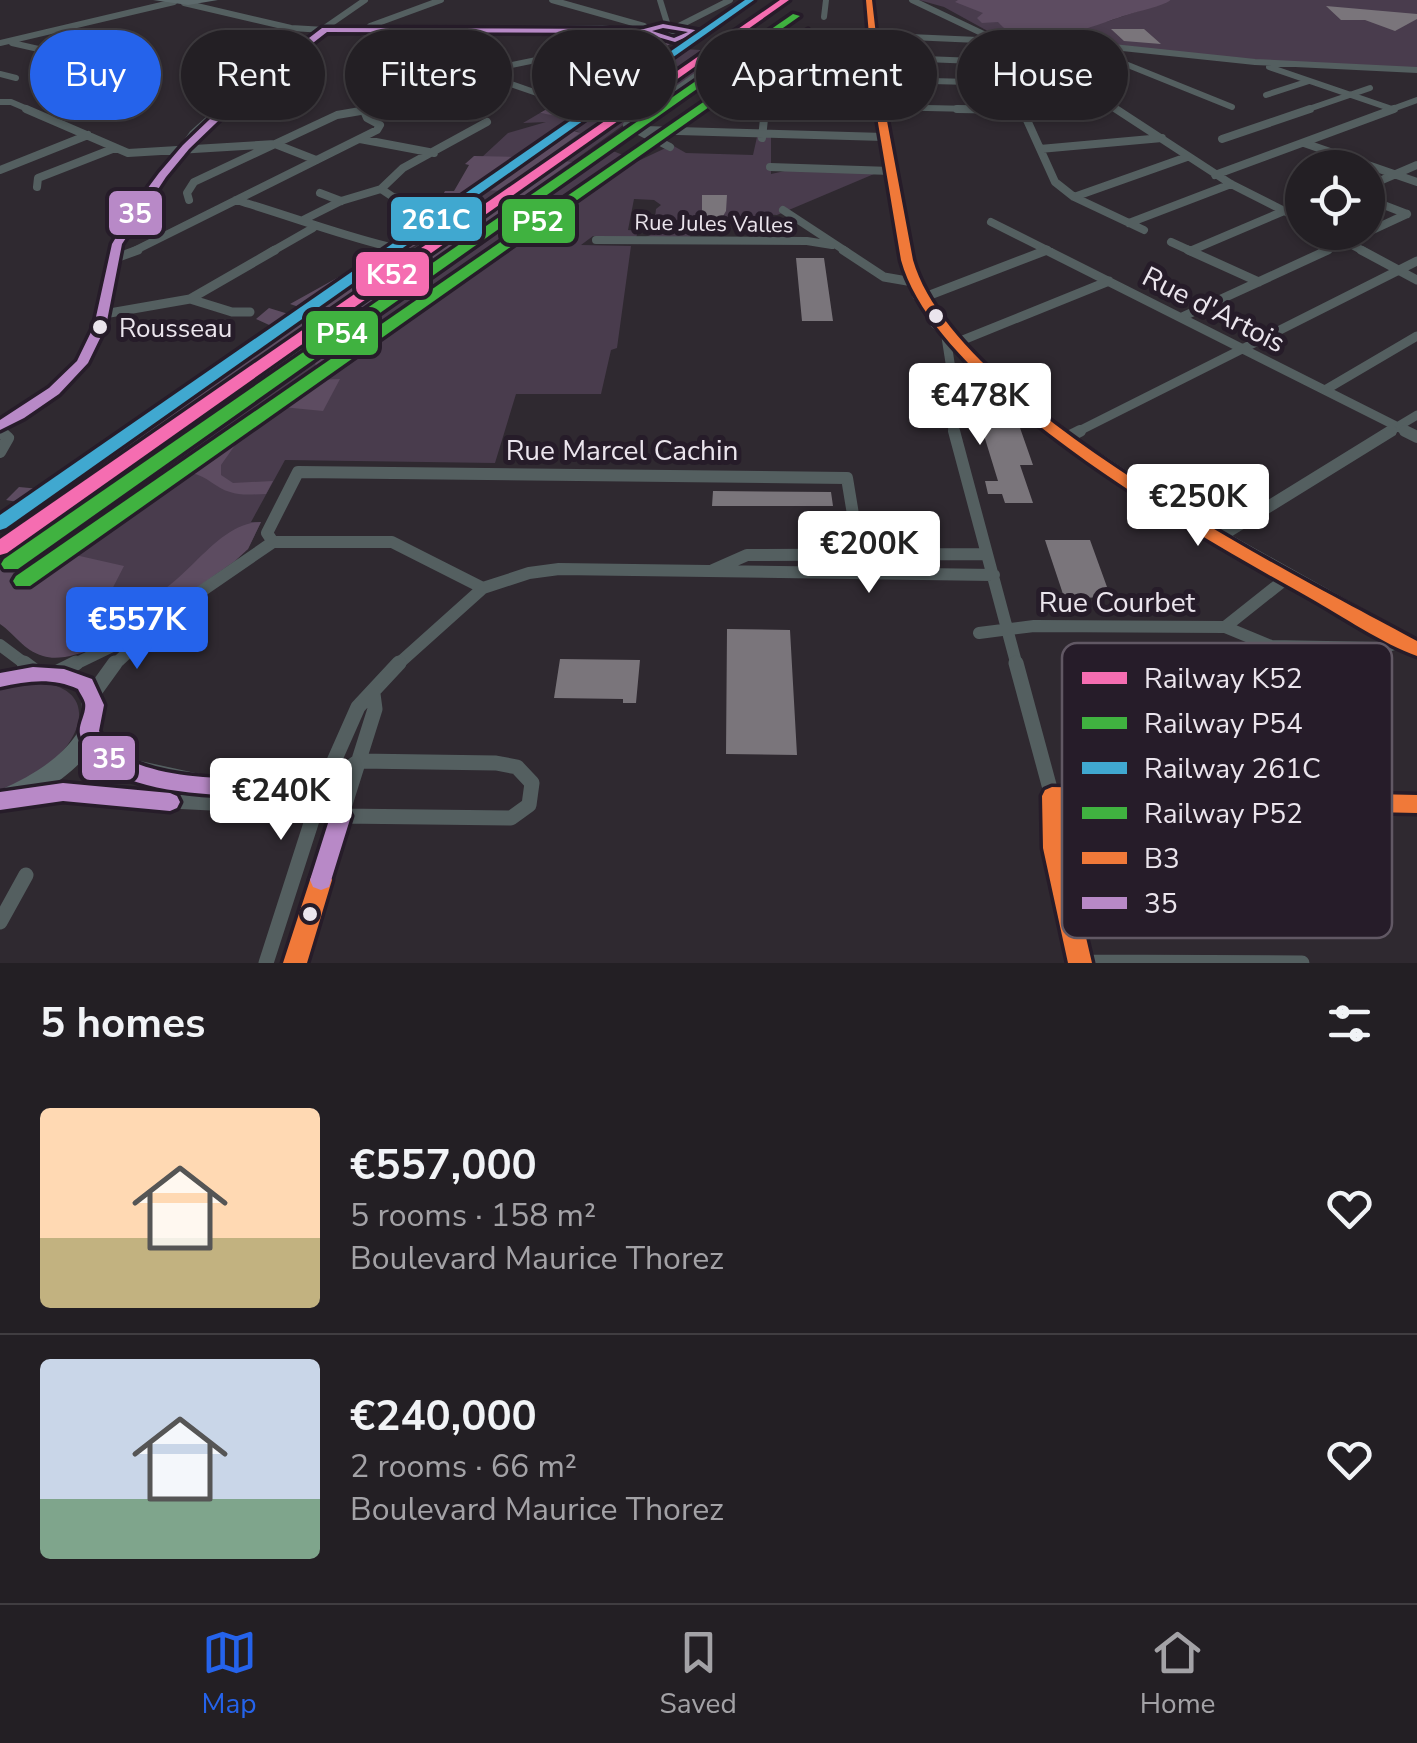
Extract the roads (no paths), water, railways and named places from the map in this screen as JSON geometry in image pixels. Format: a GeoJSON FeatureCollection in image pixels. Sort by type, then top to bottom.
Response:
{"type":"FeatureCollection","features":[{"type":"Feature","properties":{"kind":"main road"},"geometry":{"type":"LineString","coordinates":[[0,680],[47,672],[85,684],[92,694],[94,716],[89,732],[63,765],[9,798]]}},
{"type":"Feature","properties":{"kind":"street"},"geometry":{"type":"LineString","coordinates":[[157,0],[292,28],[324,30],[366,0]]}},
{"type":"Feature","properties":{"kind":"street"},"geometry":{"type":"LineString","coordinates":[[4,43],[179,2],[214,0]]}},
{"type":"Feature","properties":{"kind":"street"},"geometry":{"type":"LineString","coordinates":[[362,30],[441,0]]}},
{"type":"Feature","properties":{"kind":"street"},"geometry":{"type":"LineString","coordinates":[[552,0],[647,29]]}},
{"type":"Feature","properties":{"kind":"street"},"geometry":{"type":"LineString","coordinates":[[660,0],[675,30]]}},
{"type":"Feature","properties":{"kind":"street"},"geometry":{"type":"LineString","coordinates":[[362,30],[647,29],[671,27],[730,0]]}},
{"type":"Feature","properties":{"kind":"street"},"geometry":{"type":"LineString","coordinates":[[824,18],[826,0]]}},
{"type":"Feature","properties":{"kind":"street"},"geometry":{"type":"LineString","coordinates":[[869,0],[870,30]]}},
{"type":"Feature","properties":{"kind":"street"},"geometry":{"type":"LineString","coordinates":[[912,0],[973,30]]}},
{"type":"Feature","properties":{"kind":"street"},"geometry":{"type":"LineString","coordinates":[[64,28],[73,30]]}},
{"type":"Feature","properties":{"kind":"street"},"geometry":{"type":"LineString","coordinates":[[4,43],[30,48]]}},
{"type":"Feature","properties":{"kind":"street"},"geometry":{"type":"LineString","coordinates":[[1128,49],[1255,62],[1417,70]]}},
{"type":"Feature","properties":{"kind":"street"},"geometry":{"type":"LineString","coordinates":[[1255,62],[1392,109]]}},
{"type":"Feature","properties":{"kind":"street"},"geometry":{"type":"LineString","coordinates":[[1128,65],[1232,107]]}},
{"type":"Feature","properties":{"kind":"street"},"geometry":{"type":"LineString","coordinates":[[0,74],[16,78]]}},
{"type":"Feature","properties":{"kind":"street"},"geometry":{"type":"LineString","coordinates":[[670,146],[628,122],[696,75]]}},
{"type":"Feature","properties":{"kind":"street"},"geometry":{"type":"LineString","coordinates":[[1266,96],[1309,81]]}},
{"type":"Feature","properties":{"kind":"street"},"geometry":{"type":"LineString","coordinates":[[1222,139],[1370,88]]}},
{"type":"Feature","properties":{"kind":"street"},"geometry":{"type":"LineString","coordinates":[[1215,175],[1417,100]]}},
{"type":"Feature","properties":{"kind":"street"},"geometry":{"type":"LineString","coordinates":[[0,102],[11,102],[135,154],[275,144],[316,160]]}},
{"type":"Feature","properties":{"kind":"street"},"geometry":{"type":"LineString","coordinates":[[189,200],[187,193],[194,182],[345,114]]}},
{"type":"Feature","properties":{"kind":"street"},"geometry":{"type":"LineString","coordinates":[[1128,118],[1215,175],[1284,211]]}},
{"type":"Feature","properties":{"kind":"street"},"geometry":{"type":"LineString","coordinates":[[0,452],[8,438],[0,429],[75,375],[94,350],[112,259],[120,240],[180,151],[207,120]]}},
{"type":"Feature","properties":{"kind":"street"},"geometry":{"type":"LineString","coordinates":[[112,259],[360,139],[380,127],[373,120]]}},
{"type":"Feature","properties":{"kind":"street"},"geometry":{"type":"LineString","coordinates":[[762,136],[763,120]]}},
{"type":"Feature","properties":{"kind":"street"},"geometry":{"type":"LineString","coordinates":[[882,120],[917,296],[950,340],[1066,438],[1288,576],[1410,645]]}},
{"type":"Feature","properties":{"kind":"street"},"geometry":{"type":"LineString","coordinates":[[1027,120],[1054,182],[1074,197],[1144,230]]}},
{"type":"Feature","properties":{"kind":"street"},"geometry":{"type":"LineString","coordinates":[[303,220],[342,201],[381,189],[403,168],[435,154],[486,122]]}},
{"type":"Feature","properties":{"kind":"street"},"geometry":{"type":"LineString","coordinates":[[636,130],[884,136]]}},
{"type":"Feature","properties":{"kind":"street"},"geometry":{"type":"LineString","coordinates":[[0,170],[88,135]]}},
{"type":"Feature","properties":{"kind":"street"},"geometry":{"type":"LineString","coordinates":[[1040,149],[1162,138]]}},
{"type":"Feature","properties":{"kind":"street"},"geometry":{"type":"LineString","coordinates":[[360,139],[435,154]]}},
{"type":"Feature","properties":{"kind":"street"},"geometry":{"type":"LineString","coordinates":[[1304,142],[1417,182]]}},
{"type":"Feature","properties":{"kind":"street"},"geometry":{"type":"LineString","coordinates":[[37,187],[38,178],[115,148]]}},
{"type":"Feature","properties":{"kind":"street"},"geometry":{"type":"LineString","coordinates":[[1074,197],[1187,157]]}},
{"type":"Feature","properties":{"kind":"street"},"geometry":{"type":"LineString","coordinates":[[1385,179],[1417,166]]}},
{"type":"Feature","properties":{"kind":"street"},"geometry":{"type":"LineString","coordinates":[[770,167],[891,171]]}},
{"type":"Feature","properties":{"kind":"street"},"geometry":{"type":"LineString","coordinates":[[1129,222],[1231,184]]}},
{"type":"Feature","properties":{"kind":"street"},"geometry":{"type":"LineString","coordinates":[[381,189],[392,197],[426,198]]}},
{"type":"Feature","properties":{"kind":"street"},"geometry":{"type":"LineString","coordinates":[[320,193],[342,201]]}},
{"type":"Feature","properties":{"kind":"street"},"geometry":{"type":"LineString","coordinates":[[236,200],[303,220],[314,228],[386,246]]}},
{"type":"Feature","properties":{"kind":"street"},"geometry":{"type":"LineString","coordinates":[[1385,205],[1408,214],[1385,224]]}},
{"type":"Feature","properties":{"kind":"street"},"geometry":{"type":"LineString","coordinates":[[784,210],[832,245],[888,278],[912,278]]}},
{"type":"Feature","properties":{"kind":"street"},"geometry":{"type":"LineString","coordinates":[[1190,251],[1284,211]]}},
{"type":"Feature","properties":{"kind":"street","name":"Rue d'Artois"},"geometry":{"type":"LineString","coordinates":[[991,222],[1417,436]]}},
{"type":"Feature","properties":{"kind":"street"},"geometry":{"type":"LineString","coordinates":[[104,314],[190,299],[314,228]]}},
{"type":"Feature","properties":{"kind":"street","name":"Rue Jules Valles"},"geometry":{"type":"LineString","coordinates":[[596,240],[832,245]]}},
{"type":"Feature","properties":{"kind":"street"},"geometry":{"type":"LineString","coordinates":[[1171,242],[1259,282]]}},
{"type":"Feature","properties":{"kind":"street"},"geometry":{"type":"LineString","coordinates":[[917,296],[930,295],[1048,250]]}},
{"type":"Feature","properties":{"kind":"street"},"geometry":{"type":"LineString","coordinates":[[1182,317],[1327,250]]}},
{"type":"Feature","properties":{"kind":"street"},"geometry":{"type":"LineString","coordinates":[[1363,250],[1417,280]]}},
{"type":"Feature","properties":{"kind":"street"},"geometry":{"type":"LineString","coordinates":[[1066,438],[1417,261]]}},
{"type":"Feature","properties":{"kind":"street"},"geometry":{"type":"LineString","coordinates":[[950,340],[1109,280]]}},
{"type":"Feature","properties":{"kind":"street"},"geometry":{"type":"LineString","coordinates":[[190,299],[232,312],[250,312]]}},
{"type":"Feature","properties":{"kind":"street"},"geometry":{"type":"LineString","coordinates":[[1325,390],[1417,336]]}},
{"type":"Feature","properties":{"kind":"street"},"geometry":{"type":"LineString","coordinates":[[950,340],[951,370],[944,395],[1052,796],[1054,848],[1062,883]]}},
{"type":"Feature","properties":{"kind":"street"},"geometry":{"type":"LineString","coordinates":[[951,370],[973,361]]}},
{"type":"Feature","properties":{"kind":"street"},"geometry":{"type":"LineString","coordinates":[[1222,536],[1417,414]]}},
{"type":"Feature","properties":{"kind":"street","name":"Rue Marcel Cachin"},"geometry":{"type":"LineString","coordinates":[[273,542],[267,532],[298,472],[847,478],[863,575]]}},
{"type":"Feature","properties":{"kind":"street"},"geometry":{"type":"LineString","coordinates":[[92,694],[112,666],[154,626],[273,542],[392,542],[483,588]]}},
{"type":"Feature","properties":{"kind":"street"},"geometry":{"type":"LineString","coordinates":[[709,571],[747,555],[987,554]]}},
{"type":"Feature","properties":{"kind":"street"},"geometry":{"type":"LineString","coordinates":[[266,963],[346,728],[358,708],[395,667],[483,588],[528,574],[559,570],[994,575]]}},
{"type":"Feature","properties":{"kind":"street","name":"Rue Courbet"},"geometry":{"type":"LineString","coordinates":[[1225,627],[1288,576]]}},
{"type":"Feature","properties":{"kind":"street"},"geometry":{"type":"LineString","coordinates":[[0,645],[47,672],[154,626]]}},
{"type":"Feature","properties":{"kind":"street","name":"Rue Courbet"},"geometry":{"type":"LineString","coordinates":[[979,633],[1008,628],[1225,627],[1265,643]]}},
{"type":"Feature","properties":{"kind":"street"},"geometry":{"type":"LineString","coordinates":[[296,963],[376,709],[372,694]]}},
{"type":"Feature","properties":{"kind":"street"},"geometry":{"type":"LineString","coordinates":[[9,798],[60,792],[236,807],[316,808],[341,816],[512,818],[529,805],[532,783],[517,768],[496,763],[359,761],[324,786],[211,784],[119,764],[104,755],[89,732]]}},
{"type":"Feature","properties":{"kind":"street"},"geometry":{"type":"LineString","coordinates":[[324,786],[341,816]]}},
{"type":"Feature","properties":{"kind":"street"},"geometry":{"type":"LineString","coordinates":[[0,922],[26,875]]}},
{"type":"Feature","properties":{"kind":"street"},"geometry":{"type":"LineString","coordinates":[[1080,962],[1302,963]]}},
{"type":"Feature","properties":{"kind":"rail line","name":"261C"},"geometry":{"type":"LineString","coordinates":[[0,524],[750,0]]}},
{"type":"Feature","properties":{"kind":"rail line","name":"K52"},"geometry":{"type":"LineString","coordinates":[[0,548],[785,0]]}},
{"type":"Feature","properties":{"kind":"rail line","name":"P54"},"geometry":{"type":"LineString","coordinates":[[11,564],[796,16]]}},
{"type":"Feature","properties":{"kind":"rail line","name":"P52"},"geometry":{"type":"LineString","coordinates":[[23,581],[696,111]]}},
{"type":"Feature","properties":{"kind":"place","name":"Rousseau"},"geometry":{"type":"Point","coordinates":[100,327]}}]}
